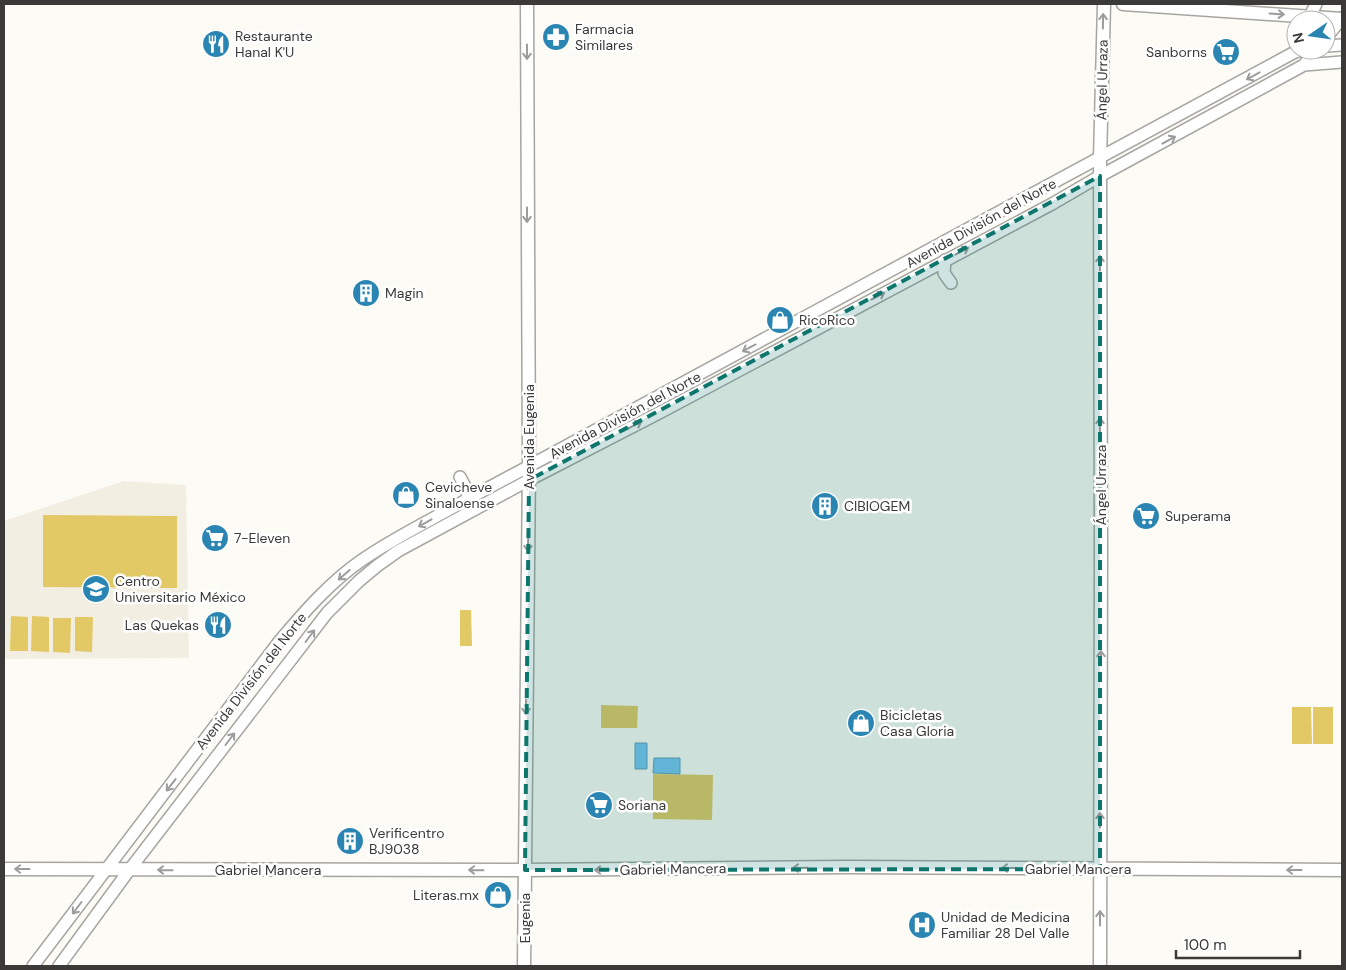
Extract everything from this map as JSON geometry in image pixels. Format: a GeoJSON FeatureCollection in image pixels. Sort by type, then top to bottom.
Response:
{"type":"FeatureCollection","features":[{"type":"Feature","properties":{"kind":"main road","name":"Avenida Eugenia"},"geometry":{"type":"LineString","coordinates":[[524,870],[529,480],[527,4]]}},
{"type":"Feature","properties":{"kind":"main road","name":"Ángel Urraza"},"geometry":{"type":"LineString","coordinates":[[1100,966],[1100,159],[1104,4]]}},
{"type":"Feature","properties":{"kind":"main road"},"geometry":{"type":"LineString","coordinates":[[1123,4],[1286,16]]}},
{"type":"Feature","properties":{"kind":"main road","name":"Avenida División del Norte"},"geometry":{"type":"LineString","coordinates":[[33,966],[278,643],[311,604],[360,561],[383,546],[468,499],[1286,58]]}},
{"type":"Feature","properties":{"kind":"main road","name":"Avenida División del Norte"},"geometry":{"type":"LineString","coordinates":[[58,966],[327,613],[377,566],[398,552],[529,480],[1052,204],[1304,65],[1308,60]]}},
{"type":"Feature","properties":{"kind":"main road"},"geometry":{"type":"LineString","coordinates":[[1304,65],[1342,62]]}},
{"type":"Feature","properties":{"kind":"main road"},"geometry":{"type":"LineString","coordinates":[[945,260],[944,273],[951,283]]}},
{"type":"Feature","properties":{"kind":"main road"},"geometry":{"type":"LineString","coordinates":[[460,477],[465,485],[468,499]]}},
{"type":"Feature","properties":{"kind":"main road","name":"Gabriel Mancera"},"geometry":{"type":"LineString","coordinates":[[4,870],[524,870],[839,867],[1342,870]]}},
{"type":"Feature","properties":{"kind":"main road","name":"Eugenia"},"geometry":{"type":"LineString","coordinates":[[524,870],[524,966]]}},
{"type":"Feature","properties":{"kind":"highlighted area"},"geometry":{"type":"Polygon","coordinates":[[[1100,176],[1100,869],[525,870],[529,480],[1100,176]]]}},
{"type":"Feature","properties":{"kind":"shaded area","name":"Centro Universitario México"},"geometry":{"type":"Polygon","coordinates":[[[124,481],[186,485],[189,658],[4,659],[4,521],[124,481]]]}},
{"type":"Feature","properties":{"kind":"shaded area"},"geometry":{"type":"Polygon","coordinates":[[[43,515],[177,516],[177,588],[43,587],[43,515]]]}},
{"type":"Feature","properties":{"kind":"shaded area"},"geometry":{"type":"Polygon","coordinates":[[[460,610],[471,610],[472,646],[460,646],[460,610]]]}},
{"type":"Feature","properties":{"kind":"shaded area"},"geometry":{"type":"Polygon","coordinates":[[[11,616],[28,617],[28,651],[10,651],[11,616]]]}},
{"type":"Feature","properties":{"kind":"shaded area"},"geometry":{"type":"Polygon","coordinates":[[[32,616],[49,617],[49,652],[31,651],[32,616]]]}},
{"type":"Feature","properties":{"kind":"shaded area"},"geometry":{"type":"Polygon","coordinates":[[[75,617],[93,617],[92,652],[75,651],[75,617]]]}},
{"type":"Feature","properties":{"kind":"shaded area"},"geometry":{"type":"Polygon","coordinates":[[[53,618],[71,618],[70,653],[53,652],[53,618]]]}},
{"type":"Feature","properties":{"kind":"shaded area"},"geometry":{"type":"Polygon","coordinates":[[[601,705],[638,706],[637,728],[601,728],[601,705]]]}},
{"type":"Feature","properties":{"kind":"shaded area"},"geometry":{"type":"Polygon","coordinates":[[[1292,707],[1311,707],[1312,744],[1292,744],[1292,707]]]}},
{"type":"Feature","properties":{"kind":"shaded area"},"geometry":{"type":"Polygon","coordinates":[[[1313,707],[1333,707],[1333,744],[1313,744],[1313,707]]]}},
{"type":"Feature","properties":{"kind":"shaded area"},"geometry":{"type":"Polygon","coordinates":[[[653,774],[713,775],[712,820],[653,819],[653,774]]]}},
{"type":"Feature","properties":{"kind":"water"},"geometry":{"type":"Polygon","coordinates":[[[635,743],[647,743],[647,769],[635,769],[635,743]]]}},
{"type":"Feature","properties":{"kind":"water"},"geometry":{"type":"Polygon","coordinates":[[[654,758],[680,758],[680,774],[653,773],[654,758]]]}},
{"type":"Feature","properties":{"kind":"place","name":"Farmacia Similares"},"geometry":{"type":"Point","coordinates":[556,37]}},
{"type":"Feature","properties":{"kind":"place","name":"Restaurante Hanal K'U"},"geometry":{"type":"Point","coordinates":[216,44]}},
{"type":"Feature","properties":{"kind":"place","name":"Sanborns"},"geometry":{"type":"Point","coordinates":[1226,52]}},
{"type":"Feature","properties":{"kind":"place","name":"Magin"},"geometry":{"type":"Point","coordinates":[366,293]}},
{"type":"Feature","properties":{"kind":"place","name":"RicoRico"},"geometry":{"type":"Point","coordinates":[780,320]}},
{"type":"Feature","properties":{"kind":"place","name":"Cevicheve Sinaloense"},"geometry":{"type":"Point","coordinates":[406,495]}},
{"type":"Feature","properties":{"kind":"place","name":"CIBIOGEM"},"geometry":{"type":"Point","coordinates":[825,506]}},
{"type":"Feature","properties":{"kind":"place","name":"Superama"},"geometry":{"type":"Point","coordinates":[1146,516]}},
{"type":"Feature","properties":{"kind":"place","name":"7-Eleven"},"geometry":{"type":"Point","coordinates":[215,538]}},
{"type":"Feature","properties":{"kind":"place","name":"Centro Universitario México"},"geometry":{"type":"Point","coordinates":[96,589]}},
{"type":"Feature","properties":{"kind":"place","name":"Las Quekas"},"geometry":{"type":"Point","coordinates":[218,625]}},
{"type":"Feature","properties":{"kind":"place","name":"Bicicletas Casa Gloria"},"geometry":{"type":"Point","coordinates":[861,723]}},
{"type":"Feature","properties":{"kind":"place","name":"Soriana"},"geometry":{"type":"Point","coordinates":[599,805]}},
{"type":"Feature","properties":{"kind":"place","name":"Verificentro BJ9038"},"geometry":{"type":"Point","coordinates":[350,841]}},
{"type":"Feature","properties":{"kind":"place","name":"Literas.mx"},"geometry":{"type":"Point","coordinates":[498,895]}},
{"type":"Feature","properties":{"kind":"place","name":"Unidad de Medicina Familiar 28 Del Valle"},"geometry":{"type":"Point","coordinates":[922,925]}}]}
